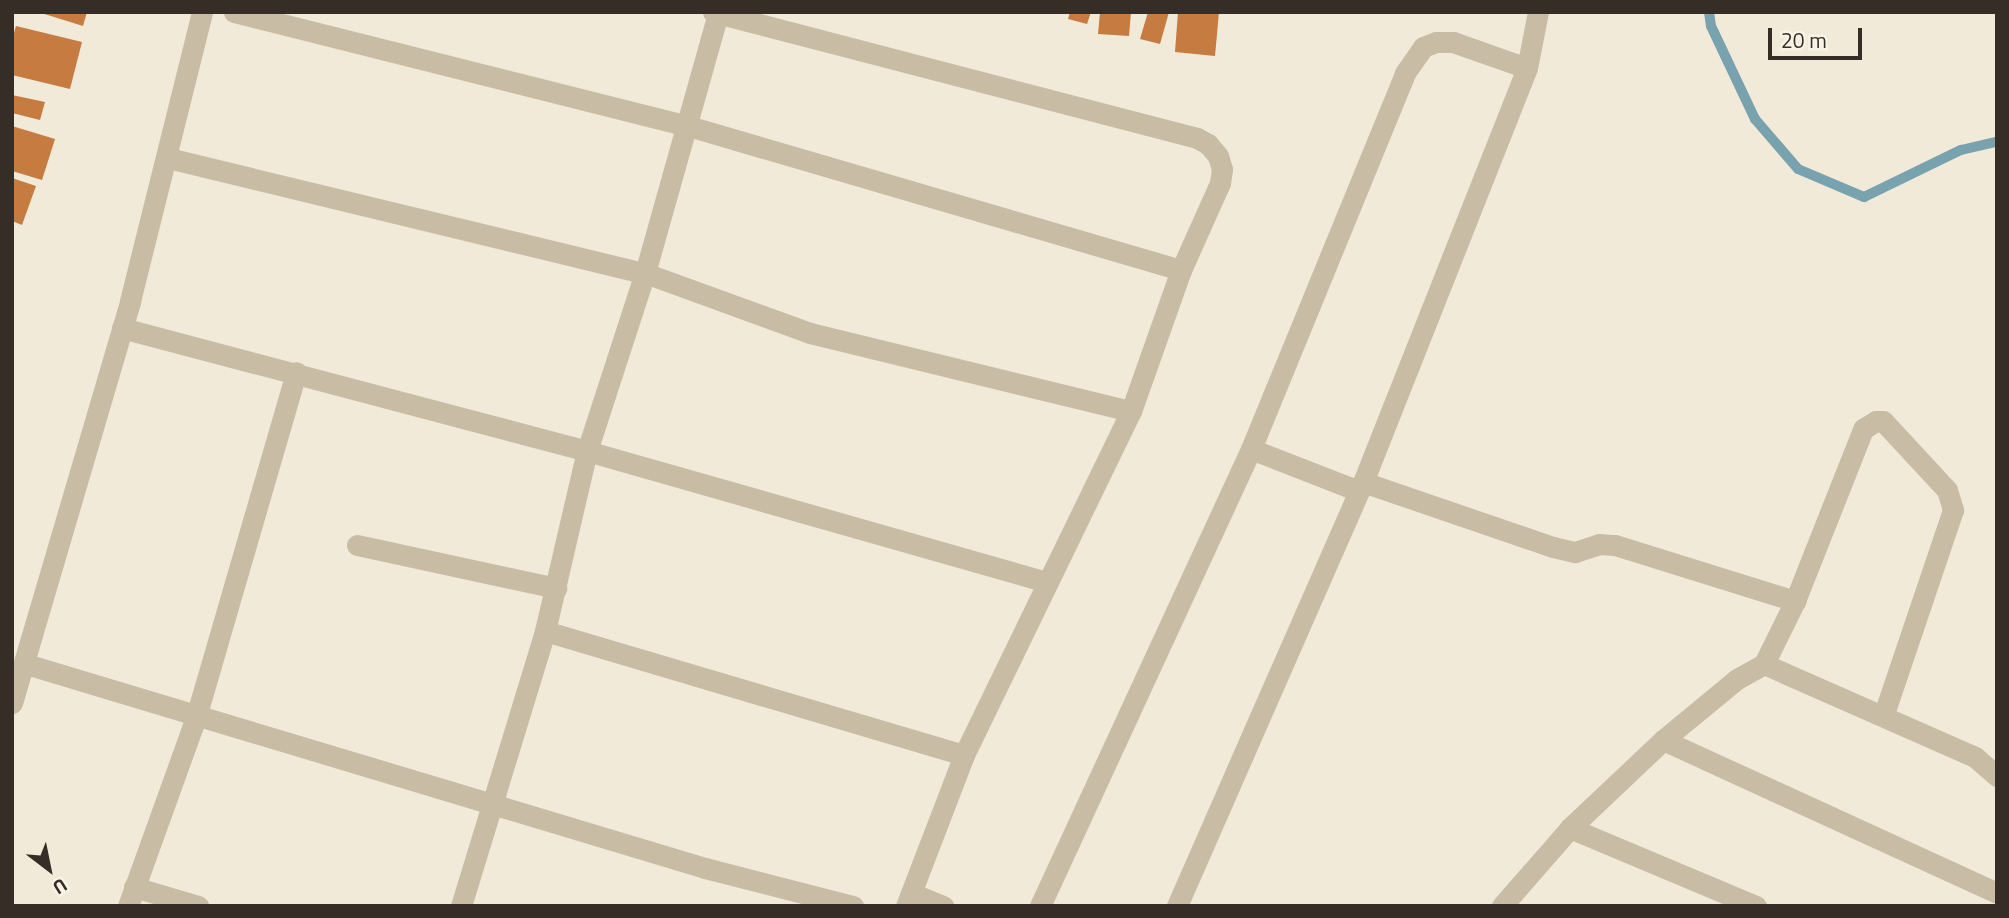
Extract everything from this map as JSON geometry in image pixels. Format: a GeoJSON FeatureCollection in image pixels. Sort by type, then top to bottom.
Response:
{"type":"FeatureCollection","features":[{"type":"Feature","properties":{"kind":"street"},"geometry":{"type":"LineString","coordinates":[[12,703],[26,664],[122,328],[168,158],[202,12]]}},
{"type":"Feature","properties":{"kind":"street"},"geometry":{"type":"LineString","coordinates":[[234,12],[685,125],[1181,270]]}},
{"type":"Feature","properties":{"kind":"street"},"geometry":{"type":"LineString","coordinates":[[1177,906],[1361,486],[1527,68],[1538,12]]}},
{"type":"Feature","properties":{"kind":"street"},"geometry":{"type":"LineString","coordinates":[[461,906],[545,631],[587,451],[645,273],[715,13],[1197,138],[1208,144],[1218,156],[1222,169],[1220,183],[1181,270],[1131,411],[964,755],[908,899],[943,906]]}},
{"type":"Feature","properties":{"kind":"street"},"geometry":{"type":"LineString","coordinates":[[1040,906],[1251,449],[1405,73],[1423,47],[1453,42],[1527,68]]}},
{"type":"Feature","properties":{"kind":"street"},"geometry":{"type":"LineString","coordinates":[[168,158],[645,273],[810,333],[1131,411]]}},
{"type":"Feature","properties":{"kind":"street"},"geometry":{"type":"LineString","coordinates":[[122,328],[587,451],[1048,582]]}},
{"type":"Feature","properties":{"kind":"street"},"geometry":{"type":"LineString","coordinates":[[198,906],[131,896],[196,717],[296,372]]}},
{"type":"Feature","properties":{"kind":"street"},"geometry":{"type":"LineString","coordinates":[[1502,906],[1570,828],[1662,740],[1737,679],[1765,664],[1795,601],[1863,429],[1876,421],[1883,421],[1947,490],[1952,510],[1884,714]]}},
{"type":"Feature","properties":{"kind":"street"},"geometry":{"type":"LineString","coordinates":[[1251,449],[1552,547],[1575,552],[1599,544],[1615,545],[1795,601]]}},
{"type":"Feature","properties":{"kind":"street"},"geometry":{"type":"LineString","coordinates":[[357,545],[556,588]]}},
{"type":"Feature","properties":{"kind":"street"},"geometry":{"type":"LineString","coordinates":[[545,631],[964,755]]}},
{"type":"Feature","properties":{"kind":"street"},"geometry":{"type":"LineString","coordinates":[[26,664],[705,868],[853,906]]}},
{"type":"Feature","properties":{"kind":"street"},"geometry":{"type":"LineString","coordinates":[[1765,664],[1884,714],[1975,757],[1997,776]]}},
{"type":"Feature","properties":{"kind":"street"},"geometry":{"type":"LineString","coordinates":[[1662,740],[1997,893]]}},
{"type":"Feature","properties":{"kind":"street"},"geometry":{"type":"LineString","coordinates":[[1570,828],[1756,906]]}},
{"type":"Feature","properties":{"kind":"building"},"geometry":{"type":"Polygon","coordinates":[[[38,12],[87,12],[83,26],[38,12]]]}},
{"type":"Feature","properties":{"kind":"building"},"geometry":{"type":"Polygon","coordinates":[[[1070,12],[1091,12],[1087,24],[1068,19],[1070,12]]]}},
{"type":"Feature","properties":{"kind":"building"},"geometry":{"type":"Polygon","coordinates":[[[1100,12],[1131,12],[1129,36],[1098,34],[1100,12]]]}},
{"type":"Feature","properties":{"kind":"building"},"geometry":{"type":"Polygon","coordinates":[[[1148,12],[1169,12],[1160,44],[1140,39],[1148,12]]]}},
{"type":"Feature","properties":{"kind":"building"},"geometry":{"type":"Polygon","coordinates":[[[1178,12],[1219,12],[1215,56],[1175,52],[1178,12]]]}},
{"type":"Feature","properties":{"kind":"building"},"geometry":{"type":"Polygon","coordinates":[[[16,26],[82,42],[70,89],[12,75],[12,40],[16,26]]]}},
{"type":"Feature","properties":{"kind":"building"},"geometry":{"type":"Polygon","coordinates":[[[12,95],[45,102],[40,120],[12,113],[12,95]]]}},
{"type":"Feature","properties":{"kind":"building"},"geometry":{"type":"Polygon","coordinates":[[[12,126],[55,139],[42,180],[12,171],[12,126]]]}},
{"type":"Feature","properties":{"kind":"building"},"geometry":{"type":"Polygon","coordinates":[[[12,178],[36,186],[22,225],[12,221],[12,178]]]}},
{"type":"Feature","properties":{"kind":"waterway"},"geometry":{"type":"LineString","coordinates":[[1709,12],[1711,26],[1755,119],[1798,169],[1864,197],[1961,150],[1997,142]]}}]}
